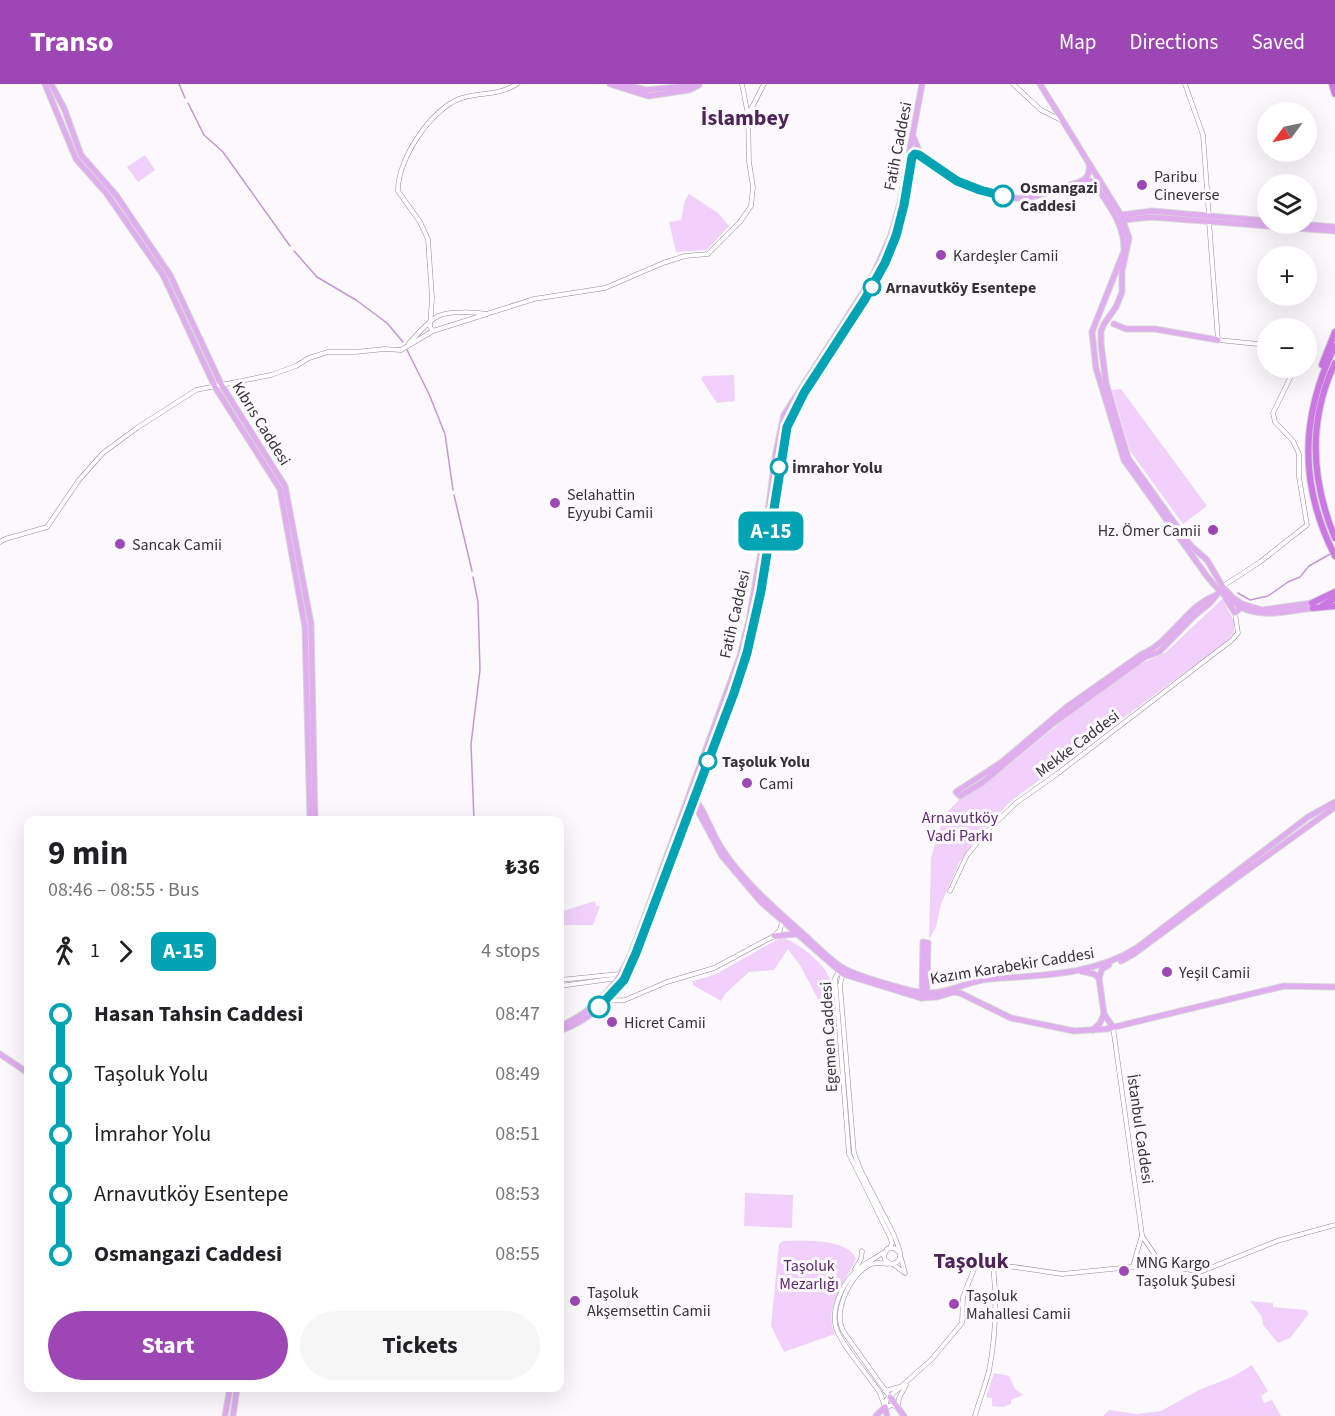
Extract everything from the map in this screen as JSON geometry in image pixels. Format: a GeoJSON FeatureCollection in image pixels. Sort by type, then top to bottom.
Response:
{"type":"FeatureCollection","features":[{"type":"Feature","properties":{"kind":"highway"},"geometry":{"type":"LineString","coordinates":[[1335,332],[1322,363],[1308,428],[1310,480],[1318,512],[1335,556]]}},
{"type":"Feature","properties":{"kind":"highway"},"geometry":{"type":"LineString","coordinates":[[1316,392],[1335,346]]}},
{"type":"Feature","properties":{"kind":"highway"},"geometry":{"type":"LineString","coordinates":[[1335,363],[1320,405],[1315,444],[1319,485],[1335,537]]}},
{"type":"Feature","properties":{"kind":"highway"},"geometry":{"type":"LineString","coordinates":[[1329,377],[1335,368]]}},
{"type":"Feature","properties":{"kind":"highway"},"geometry":{"type":"LineString","coordinates":[[1315,606],[1335,592]]}},
{"type":"Feature","properties":{"kind":"highway"},"geometry":{"type":"LineString","coordinates":[[1315,606],[1335,598]]}},
{"type":"Feature","properties":{"kind":"highway"},"geometry":{"type":"LineString","coordinates":[[1315,606],[1335,606]]}},
{"type":"Feature","properties":{"kind":"main road"},"geometry":{"type":"LineString","coordinates":[[45,84],[76,159],[107,194],[163,275],[215,387],[281,493],[305,627],[310,816]]}},
{"type":"Feature","properties":{"kind":"main road","name":"Kıbrıs Caddesi"},"geometry":{"type":"LineString","coordinates":[[51,84],[64,108],[84,159],[116,195],[170,275],[222,386],[286,489],[311,624],[315,816]]}},
{"type":"Feature","properties":{"kind":"main road"},"geometry":{"type":"LineString","coordinates":[[610,84],[648,96],[689,90],[700,84]]}},
{"type":"Feature","properties":{"kind":"main road"},"geometry":{"type":"LineString","coordinates":[[623,84],[646,90],[700,84]]}},
{"type":"Feature","properties":{"kind":"main road","name":"Fatih Caddesi"},"geometry":{"type":"LineString","coordinates":[[774,485],[778,436],[784,415],[871,279],[891,235],[900,203],[922,84]]}},
{"type":"Feature","properties":{"kind":"main road"},"geometry":{"type":"LineString","coordinates":[[1040,84],[1122,217],[1129,244],[1122,271],[1120,299],[1101,331],[1103,384]]}},
{"type":"Feature","properties":{"kind":"main road"},"geometry":{"type":"LineString","coordinates":[[912,133],[922,157]]}},
{"type":"Feature","properties":{"kind":"main road"},"geometry":{"type":"LineString","coordinates":[[564,1029],[588,1017],[607,1000],[622,977],[734,693],[752,634],[765,568],[774,485],[790,417],[885,263],[896,236],[904,205],[912,157],[910,142]]}},
{"type":"Feature","properties":{"kind":"main road"},"geometry":{"type":"LineString","coordinates":[[912,157],[915,154],[922,157],[957,181],[1004,196],[1025,198],[1084,181],[1094,183],[1116,216],[1123,234],[1124,251],[1098,311],[1092,339],[1096,368],[1103,384],[1124,460],[1178,532],[1195,551],[1207,560],[1215,573],[1219,591],[1210,603],[1159,652],[1152,652],[1070,708],[1002,768],[958,794]]}},
{"type":"Feature","properties":{"kind":"main road"},"geometry":{"type":"LineString","coordinates":[[1084,181],[1089,173],[1089,164]]}},
{"type":"Feature","properties":{"kind":"main road"},"geometry":{"type":"LineString","coordinates":[[1122,217],[1209,218],[1257,222]]}},
{"type":"Feature","properties":{"kind":"main road"},"geometry":{"type":"LineString","coordinates":[[1317,226],[1334,229]]}},
{"type":"Feature","properties":{"kind":"main road"},"geometry":{"type":"LineString","coordinates":[[1317,228],[1334,229]]}},
{"type":"Feature","properties":{"kind":"main road"},"geometry":{"type":"LineString","coordinates":[[1107,289],[1115,286],[1122,292]]}},
{"type":"Feature","properties":{"kind":"main road"},"geometry":{"type":"LineString","coordinates":[[1098,311],[1104,316],[1110,314]]}},
{"type":"Feature","properties":{"kind":"main road"},"geometry":{"type":"LineString","coordinates":[[1110,314],[1113,324]]}},
{"type":"Feature","properties":{"kind":"main road"},"geometry":{"type":"LineString","coordinates":[[1104,323],[1126,329],[1155,329],[1218,340]]}},
{"type":"Feature","properties":{"kind":"main road"},"geometry":{"type":"LineString","coordinates":[[1178,532],[1219,591],[1240,608],[1261,614],[1315,606]]}},
{"type":"Feature","properties":{"kind":"main road"},"geometry":{"type":"LineString","coordinates":[[1196,561],[1200,555]]}},
{"type":"Feature","properties":{"kind":"main road"},"geometry":{"type":"LineString","coordinates":[[1206,575],[1212,577],[1215,573]]}},
{"type":"Feature","properties":{"kind":"main road"},"geometry":{"type":"LineString","coordinates":[[1219,591],[1254,608],[1315,606]]}},
{"type":"Feature","properties":{"kind":"main road"},"geometry":{"type":"LineString","coordinates":[[1225,597],[1235,613],[1240,608]]}},
{"type":"Feature","properties":{"kind":"main road","name":"Kazım Karabekir Caddesi"},"geometry":{"type":"LineString","coordinates":[[691,798],[722,856],[762,903],[841,971],[937,998],[954,992],[960,993],[1011,1018],[1074,1031],[1092,1031],[1113,1027],[1284,986],[1335,987]]}},
{"type":"Feature","properties":{"kind":"main road","name":"Kazım Karabekir Caddesi"},"geometry":{"type":"LineString","coordinates":[[691,798],[721,847],[748,881],[841,971]]}},
{"type":"Feature","properties":{"kind":"main road","name":"Kazım Karabekir Caddesi"},"geometry":{"type":"LineString","coordinates":[[924,995],[988,979],[1051,976],[1111,961],[1137,948],[1308,817],[1335,801]]}},
{"type":"Feature","properties":{"kind":"main road","name":"Kazım Karabekir Caddesi"},"geometry":{"type":"LineString","coordinates":[[1099,978],[1102,969],[1134,954],[1335,807]]}},
{"type":"Feature","properties":{"kind":"main road"},"geometry":{"type":"LineString","coordinates":[[774,936],[797,934]]}},
{"type":"Feature","properties":{"kind":"main road"},"geometry":{"type":"LineString","coordinates":[[924,995],[927,988],[926,942]]}},
{"type":"Feature","properties":{"kind":"main road"},"geometry":{"type":"LineString","coordinates":[[1078,971],[1094,974],[1099,978],[1104,1014],[1113,1027]]}},
{"type":"Feature","properties":{"kind":"main road"},"geometry":{"type":"LineString","coordinates":[[564,1024],[586,1013],[622,977]]}},
{"type":"Feature","properties":{"kind":"main road"},"geometry":{"type":"LineString","coordinates":[[973,982],[968,990],[975,1000]]}},
{"type":"Feature","properties":{"kind":"main road"},"geometry":{"type":"LineString","coordinates":[[1092,1031],[1100,1023],[1104,1014]]}},
{"type":"Feature","properties":{"kind":"main road"},"geometry":{"type":"LineString","coordinates":[[0,1054],[24,1069]]}},
{"type":"Feature","properties":{"kind":"main road"},"geometry":{"type":"LineString","coordinates":[[225,1416],[229,1392]]}},
{"type":"Feature","properties":{"kind":"main road"},"geometry":{"type":"LineString","coordinates":[[233,1416],[236,1392]]}},
{"type":"Feature","properties":{"kind":"main road"},"geometry":{"type":"LineString","coordinates":[[890,1397],[904,1416]]}},
{"type":"Feature","properties":{"kind":"main road"},"geometry":{"type":"LineString","coordinates":[[876,1416],[885,1407]]}},
{"type":"Feature","properties":{"kind":"main road"},"geometry":{"type":"LineString","coordinates":[[885,1407],[887,1416]]}},
{"type":"Feature","properties":{"kind":"street"},"geometry":{"type":"LineString","coordinates":[[433,332],[430,327],[432,304],[428,240],[420,222],[399,191],[405,158],[431,121],[455,102],[462,98],[500,93],[517,84]]}},
{"type":"Feature","properties":{"kind":"street"},"geometry":{"type":"LineString","coordinates":[[0,542],[46,527],[79,480],[103,453],[196,390],[271,375],[328,352],[400,350],[433,332],[456,323],[534,299],[606,288],[663,263],[685,256],[708,254],[740,222],[751,206],[753,187],[749,162],[748,115],[742,84]]}},
{"type":"Feature","properties":{"kind":"street"},"geometry":{"type":"LineString","coordinates":[[748,115],[763,90],[764,84]]}},
{"type":"Feature","properties":{"kind":"street"},"geometry":{"type":"LineString","coordinates":[[1013,84],[1041,110],[1062,120]]}},
{"type":"Feature","properties":{"kind":"street"},"geometry":{"type":"LineString","coordinates":[[1185,84],[1203,135],[1218,340],[1257,344]]}},
{"type":"Feature","properties":{"kind":"street"},"geometry":{"type":"LineString","coordinates":[[432,304],[443,314]]}},
{"type":"Feature","properties":{"kind":"street"},"geometry":{"type":"LineString","coordinates":[[406,346],[430,321],[443,314],[487,314]]}},
{"type":"Feature","properties":{"kind":"street"},"geometry":{"type":"LineString","coordinates":[[453,314],[456,323]]}},
{"type":"Feature","properties":{"kind":"street"},"geometry":{"type":"LineString","coordinates":[[1219,591],[1307,525],[1299,477],[1299,454],[1293,441],[1275,422],[1274,413],[1278,401],[1290,378]]}},
{"type":"Feature","properties":{"kind":"street","name":"Mekke Caddesi"},"geometry":{"type":"LineString","coordinates":[[950,891],[967,855],[988,830],[1016,803],[1145,707],[1238,633],[1235,613]]}},
{"type":"Feature","properties":{"kind":"street"},"geometry":{"type":"LineString","coordinates":[[607,1000],[624,1000],[667,982],[714,968],[774,936],[780,930],[782,922]]}},
{"type":"Feature","properties":{"kind":"street","name":"Egemen Caddesi"},"geometry":{"type":"LineString","coordinates":[[841,971],[836,978],[836,990],[849,1154],[890,1237],[892,1243],[888,1250]]}},
{"type":"Feature","properties":{"kind":"street","name":"Egemen Caddesi"},"geometry":{"type":"LineString","coordinates":[[841,971],[840,985],[854,1153],[893,1233],[900,1255]]}},
{"type":"Feature","properties":{"kind":"street"},"geometry":{"type":"LineString","coordinates":[[564,980],[622,977]]}},
{"type":"Feature","properties":{"kind":"street"},"geometry":{"type":"LineString","coordinates":[[564,985],[622,977]]}},
{"type":"Feature","properties":{"kind":"street","name":"İstanbul Caddesi"},"geometry":{"type":"LineString","coordinates":[[1113,1027],[1142,1235]]}},
{"type":"Feature","properties":{"kind":"street"},"geometry":{"type":"LineString","coordinates":[[885,1407],[886,1401],[939,1352],[962,1323],[963,1297],[976,1264],[1062,1274],[1161,1264],[1200,1272],[1277,1241],[1335,1225]]}},
{"type":"Feature","properties":{"kind":"street"},"geometry":{"type":"LineString","coordinates":[[1142,1235],[1161,1264]]}},
{"type":"Feature","properties":{"kind":"street"},"geometry":{"type":"LineString","coordinates":[[1133,1266],[1142,1235]]}},
{"type":"Feature","properties":{"kind":"street"},"geometry":{"type":"LineString","coordinates":[[853,1273],[888,1250],[897,1249],[905,1273],[884,1258],[888,1250]]}},
{"type":"Feature","properties":{"kind":"street"},"geometry":{"type":"LineString","coordinates":[[862,1251],[861,1259],[843,1287],[836,1306],[835,1325],[839,1336],[880,1393],[885,1407]]}},
{"type":"Feature","properties":{"kind":"street"},"geometry":{"type":"LineString","coordinates":[[890,1397],[843,1331],[840,1318],[848,1290],[857,1276],[877,1262],[891,1264],[898,1262],[900,1255]]}},
{"type":"Feature","properties":{"kind":"street"},"geometry":{"type":"LineString","coordinates":[[975,1416],[988,1373],[994,1338],[997,1304],[993,1265]]}},
{"type":"Feature","properties":{"kind":"street"},"geometry":{"type":"LineString","coordinates":[[885,1391],[908,1382]]}},
{"type":"Feature","properties":{"kind":"street"},"geometry":{"type":"LineString","coordinates":[[885,1407],[893,1405],[898,1408],[899,1398],[908,1382]]}},
{"type":"Feature","properties":{"kind":"green space"},"geometry":{"type":"Polygon","coordinates":[[[145,155],[155,170],[138,182],[127,167],[145,155]]]}},
{"type":"Feature","properties":{"kind":"green space"},"geometry":{"type":"Polygon","coordinates":[[[689,194],[718,213],[729,226],[707,250],[676,252],[669,222],[681,220],[685,200],[689,194]]]}},
{"type":"Feature","properties":{"kind":"green space"},"geometry":{"type":"Polygon","coordinates":[[[734,375],[735,401],[717,403],[701,379],[703,376],[734,375]]]}},
{"type":"Feature","properties":{"kind":"green space"},"geometry":{"type":"Polygon","coordinates":[[[1121,389],[1207,506],[1183,524],[1130,451],[1112,390],[1121,389]]]}},
{"type":"Feature","properties":{"kind":"green space","name":"Arnavutköy Vadi Parkı"},"geometry":{"type":"Polygon","coordinates":[[[1222,599],[1234,621],[1234,633],[1226,642],[1011,801],[978,835],[959,863],[941,904],[936,927],[929,939],[931,858],[944,815],[960,799],[993,778],[1066,718],[1142,663],[1165,653],[1222,599]]]}},
{"type":"Feature","properties":{"kind":"green space"},"geometry":{"type":"Polygon","coordinates":[[[595,901],[596,906],[600,906],[593,925],[564,925],[564,911],[595,901]]]}},
{"type":"Feature","properties":{"kind":"green space"},"geometry":{"type":"Polygon","coordinates":[[[780,938],[801,947],[827,973],[832,987],[833,1013],[826,1014],[801,967],[788,949],[774,970],[749,972],[726,993],[721,1001],[693,985],[693,981],[714,975],[780,938]]]}},
{"type":"Feature","properties":{"kind":"green space"},"geometry":{"type":"Polygon","coordinates":[[[745,1193],[793,1195],[792,1228],[744,1226],[745,1193]]]}},
{"type":"Feature","properties":{"kind":"green space","name":"Taşoluk Mezarlığı"},"geometry":{"type":"Polygon","coordinates":[[[783,1241],[835,1244],[852,1252],[856,1259],[833,1304],[832,1324],[835,1334],[784,1352],[771,1326],[779,1244],[783,1241]]]}},
{"type":"Feature","properties":{"kind":"green space"},"geometry":{"type":"Polygon","coordinates":[[[1250,1301],[1273,1303],[1273,1307],[1306,1310],[1308,1315],[1290,1338],[1278,1343],[1263,1325],[1262,1317],[1250,1301]]]}},
{"type":"Feature","properties":{"kind":"green space"},"geometry":{"type":"Polygon","coordinates":[[[1252,1365],[1268,1391],[1261,1396],[1264,1403],[1272,1400],[1281,1416],[1103,1416],[1109,1410],[1137,1414],[1161,1411],[1252,1365]]]}},
{"type":"Feature","properties":{"kind":"green space"},"geometry":{"type":"Polygon","coordinates":[[[994,1373],[1009,1376],[1015,1389],[1023,1395],[1011,1400],[1011,1404],[1003,1407],[992,1406],[992,1398],[986,1397],[994,1373]]]}},
{"type":"Feature","properties":{"kind":"waterway"},"geometry":{"type":"LineString","coordinates":[[179,84],[185,98]]}},
{"type":"Feature","properties":{"kind":"waterway"},"geometry":{"type":"LineString","coordinates":[[188,103],[204,135],[223,152],[290,246]]}},
{"type":"Feature","properties":{"kind":"waterway"},"geometry":{"type":"LineString","coordinates":[[294,251],[317,277],[356,300],[387,323],[403,342]]}},
{"type":"Feature","properties":{"kind":"waterway"},"geometry":{"type":"LineString","coordinates":[[407,350],[429,394],[445,434],[453,490]]}},
{"type":"Feature","properties":{"kind":"waterway"},"geometry":{"type":"LineString","coordinates":[[454,495],[472,571]]}},
{"type":"Feature","properties":{"kind":"waterway"},"geometry":{"type":"LineString","coordinates":[[1238,593],[1250,600],[1268,596],[1288,582],[1300,577],[1309,566],[1332,553]]}},
{"type":"Feature","properties":{"kind":"waterway"},"geometry":{"type":"LineString","coordinates":[[473,577],[478,602],[480,670],[471,744],[474,816]]}},
{"type":"Feature","properties":{"kind":"bus line","name":"A-15"},"geometry":{"type":"LineString","coordinates":[[599,1007],[624,980],[636,953],[747,653],[761,591],[780,461],[790,417],[865,299],[885,263],[896,236],[904,205],[912,157],[915,154],[919,155],[947,176],[965,185],[1003,196]]}},
{"type":"Feature","properties":{"kind":"place","name":"Paribu Cineverse"},"geometry":{"type":"Point","coordinates":[1142,185]}},
{"type":"Feature","properties":{"kind":"place","name":"Osmangazi Caddesi"},"geometry":{"type":"Point","coordinates":[1003,196]}},
{"type":"Feature","properties":{"kind":"place","name":"Kardeşler Camii"},"geometry":{"type":"Point","coordinates":[941,255]}},
{"type":"Feature","properties":{"kind":"place","name":"Arnavutköy Esentepe"},"geometry":{"type":"Point","coordinates":[872,287]}},
{"type":"Feature","properties":{"kind":"place","name":"İmrahor Yolu"},"geometry":{"type":"Point","coordinates":[779,467]}},
{"type":"Feature","properties":{"kind":"place","name":"Selahattin Eyyubi Camii"},"geometry":{"type":"Point","coordinates":[555,503]}},
{"type":"Feature","properties":{"kind":"place","name":"Hz. Ömer Camii"},"geometry":{"type":"Point","coordinates":[1213,530]}},
{"type":"Feature","properties":{"kind":"place","name":"Sancak Camii"},"geometry":{"type":"Point","coordinates":[120,544]}},
{"type":"Feature","properties":{"kind":"place","name":"Taşoluk Yolu"},"geometry":{"type":"Point","coordinates":[708,761]}},
{"type":"Feature","properties":{"kind":"place","name":"Cami"},"geometry":{"type":"Point","coordinates":[747,783]}},
{"type":"Feature","properties":{"kind":"place","name":"Yeşil Camii"},"geometry":{"type":"Point","coordinates":[1167,972]}},
{"type":"Feature","properties":{"kind":"place","name":"Hicret Camii"},"geometry":{"type":"Point","coordinates":[612,1022]}},
{"type":"Feature","properties":{"kind":"place","name":"MNG Kargo Taşoluk Şubesi"},"geometry":{"type":"Point","coordinates":[1124,1271]}},
{"type":"Feature","properties":{"kind":"place","name":"Taşoluk Akşemsettin Camii"},"geometry":{"type":"Point","coordinates":[575,1301]}},
{"type":"Feature","properties":{"kind":"place","name":"Taşoluk Mahallesi Camii"},"geometry":{"type":"Point","coordinates":[954,1304]}},
{"type":"Feature","properties":{"kind":"district","name":"İslambey"},"geometry":{"type":"Point","coordinates":[745,117]}},
{"type":"Feature","properties":{"kind":"district","name":"Taşoluk"},"geometry":{"type":"Point","coordinates":[971,1260]}}]}
